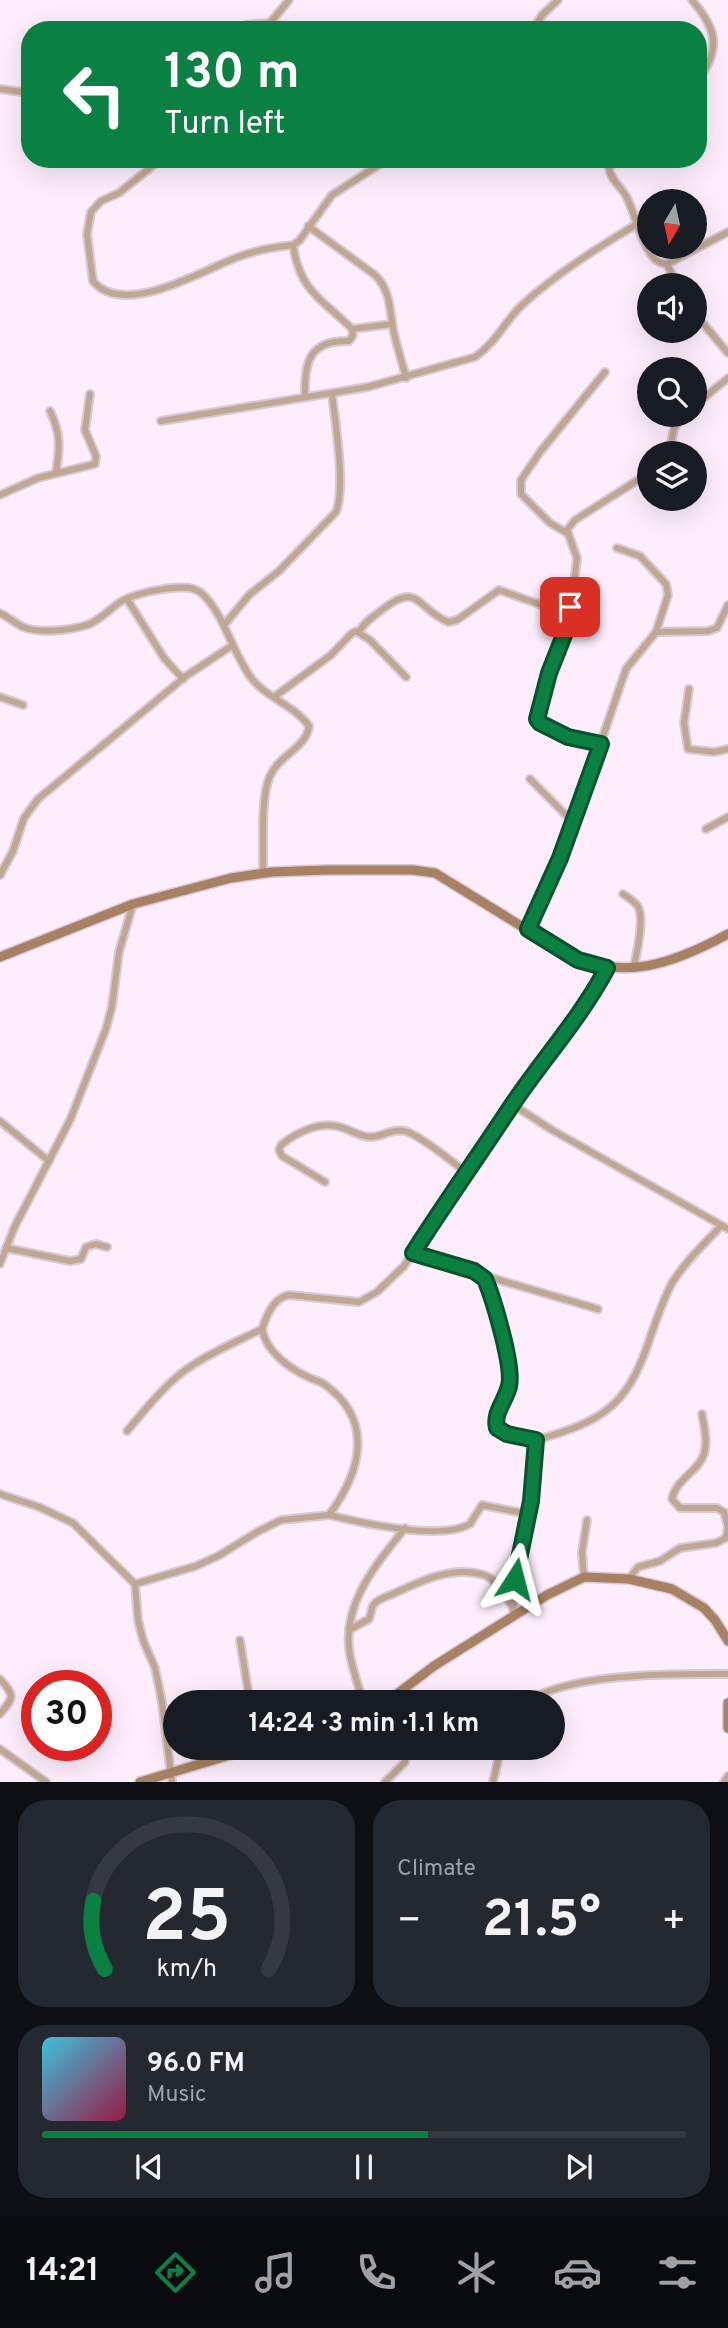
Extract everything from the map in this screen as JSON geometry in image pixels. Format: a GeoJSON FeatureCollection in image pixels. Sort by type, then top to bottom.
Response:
{"type":"FeatureCollection","features":[{"type":"Feature","properties":{"kind":"street"},"geometry":{"type":"LineString","coordinates":[[272,21],[289,0]]}},
{"type":"Feature","properties":{"kind":"street"},"geometry":{"type":"LineString","coordinates":[[538,21],[557,0]]}},
{"type":"Feature","properties":{"kind":"street"},"geometry":{"type":"LineString","coordinates":[[692,0],[708,21],[714,36],[711,58],[707,65]]}},
{"type":"Feature","properties":{"kind":"street"},"geometry":{"type":"LineString","coordinates":[[0,89],[21,92]]}},
{"type":"Feature","properties":{"kind":"street"},"geometry":{"type":"LineString","coordinates":[[150,168],[119,193],[102,201],[91,212],[87,234],[93,282],[107,292],[151,292],[172,286],[247,254],[293,245],[299,241],[332,195],[374,168]]}},
{"type":"Feature","properties":{"kind":"street"},"geometry":{"type":"LineString","coordinates":[[160,421],[332,393],[406,378],[475,358],[488,347],[522,305],[587,256],[637,224],[625,194],[610,176],[609,168]]}},
{"type":"Feature","properties":{"kind":"street"},"geometry":{"type":"LineString","coordinates":[[308,226],[379,278],[392,312],[392,324],[406,378]]}},
{"type":"Feature","properties":{"kind":"street"},"geometry":{"type":"LineString","coordinates":[[656,259],[659,263],[667,264],[728,232]]}},
{"type":"Feature","properties":{"kind":"street"},"geometry":{"type":"LineString","coordinates":[[293,245],[295,260],[307,286],[352,329],[352,339],[325,343],[317,348],[310,358],[305,397]]}},
{"type":"Feature","properties":{"kind":"street"},"geometry":{"type":"LineString","coordinates":[[667,264],[671,273]]}},
{"type":"Feature","properties":{"kind":"street"},"geometry":{"type":"LineString","coordinates":[[352,329],[392,324]]}},
{"type":"Feature","properties":{"kind":"street"},"geometry":{"type":"LineString","coordinates":[[707,328],[728,353]]}},
{"type":"Feature","properties":{"kind":"street"},"geometry":{"type":"LineString","coordinates":[[601,744],[568,737],[537,719],[549,673],[570,615],[577,558],[567,533],[550,523],[521,494],[521,480],[540,452],[605,372]]}},
{"type":"Feature","properties":{"kind":"street"},"geometry":{"type":"LineString","coordinates":[[707,395],[728,378]]}},
{"type":"Feature","properties":{"kind":"street"},"geometry":{"type":"LineString","coordinates":[[224,625],[250,594],[279,571],[337,512],[340,504],[339,474],[332,393]]}},
{"type":"Feature","properties":{"kind":"street"},"geometry":{"type":"LineString","coordinates":[[0,495],[23,483],[92,466],[97,461],[85,430],[90,394]]}},
{"type":"Feature","properties":{"kind":"street"},"geometry":{"type":"LineString","coordinates":[[50,411],[60,438],[56,473]]}},
{"type":"Feature","properties":{"kind":"street"},"geometry":{"type":"LineString","coordinates":[[567,533],[575,520],[637,481]]}},
{"type":"Feature","properties":{"kind":"street"},"geometry":{"type":"LineString","coordinates":[[528,929],[573,822],[626,670],[656,632],[666,604],[668,589],[661,577],[640,556],[617,548]]}},
{"type":"Feature","properties":{"kind":"street"},"geometry":{"type":"LineString","coordinates":[[0,613],[24,627],[45,630],[85,626],[127,599],[177,588],[201,592],[224,625],[251,678],[300,715],[309,726],[306,738],[280,760],[270,776],[265,799],[263,873]]}},
{"type":"Feature","properties":{"kind":"street"},"geometry":{"type":"LineString","coordinates":[[274,697],[331,655],[351,634],[359,632],[365,623],[393,601],[404,596],[417,599],[444,620],[452,622],[499,590],[570,615]]}},
{"type":"Feature","properties":{"kind":"street"},"geometry":{"type":"LineString","coordinates":[[127,599],[164,658],[183,679]]}},
{"type":"Feature","properties":{"kind":"street"},"geometry":{"type":"LineString","coordinates":[[656,632],[717,628],[728,605]]}},
{"type":"Feature","properties":{"kind":"street"},"geometry":{"type":"LineString","coordinates":[[359,632],[407,677]]}},
{"type":"Feature","properties":{"kind":"street"},"geometry":{"type":"LineString","coordinates":[[0,874],[13,850],[24,818],[33,804],[183,679],[210,658],[233,645]]}},
{"type":"Feature","properties":{"kind":"street"},"geometry":{"type":"LineString","coordinates":[[689,689],[684,723],[688,749],[714,752],[728,750]]}},
{"type":"Feature","properties":{"kind":"street"},"geometry":{"type":"LineString","coordinates":[[0,697],[23,705]]}},
{"type":"Feature","properties":{"kind":"street"},"geometry":{"type":"LineString","coordinates":[[530,779],[573,822]]}},
{"type":"Feature","properties":{"kind":"street"},"geometry":{"type":"LineString","coordinates":[[706,829],[728,817]]}},
{"type":"Feature","properties":{"kind":"street"},"geometry":{"type":"LineString","coordinates":[[0,957],[133,904],[208,882],[263,873],[326,870],[413,870],[435,873],[578,960],[607,968],[634,968],[670,960],[728,934]]}},
{"type":"Feature","properties":{"kind":"street"},"geometry":{"type":"LineString","coordinates":[[623,894],[640,912],[634,968]]}},
{"type":"Feature","properties":{"kind":"street"},"geometry":{"type":"LineString","coordinates":[[0,1265],[81,1095],[106,1029],[119,952],[133,904]]}},
{"type":"Feature","properties":{"kind":"street"},"geometry":{"type":"LineString","coordinates":[[127,1431],[162,1391],[185,1371],[262,1329],[274,1303],[283,1296],[359,1302],[368,1299],[387,1283],[413,1253],[512,1104],[565,1035],[607,968]]}},
{"type":"Feature","properties":{"kind":"street"},"geometry":{"type":"LineString","coordinates":[[481,1275],[488,1286],[510,1375],[509,1388],[496,1418],[497,1428],[507,1434],[536,1440],[590,1422],[610,1409],[625,1393],[640,1367],[671,1285],[681,1270],[724,1227],[586,1150],[512,1104]]}},
{"type":"Feature","properties":{"kind":"street"},"geometry":{"type":"LineString","coordinates":[[0,1121],[49,1161]]}},
{"type":"Feature","properties":{"kind":"street"},"geometry":{"type":"LineString","coordinates":[[325,1182],[282,1156],[279,1150],[285,1142],[310,1129],[327,1124],[371,1137],[400,1130],[408,1132],[466,1172]]}},
{"type":"Feature","properties":{"kind":"street"},"geometry":{"type":"LineString","coordinates":[[6,1248],[70,1261],[81,1259],[86,1247],[90,1245],[107,1247]]}},
{"type":"Feature","properties":{"kind":"street"},"geometry":{"type":"LineString","coordinates":[[413,1253],[598,1309]]}},
{"type":"Feature","properties":{"kind":"street"},"geometry":{"type":"LineString","coordinates":[[262,1329],[266,1342],[286,1364],[322,1382],[341,1398],[351,1411],[359,1440],[354,1466],[338,1503],[329,1515]]}},
{"type":"Feature","properties":{"kind":"street"},"geometry":{"type":"LineString","coordinates":[[629,1579],[638,1567],[660,1561],[680,1548],[716,1543],[726,1538],[728,1527],[724,1512],[717,1508],[680,1508],[672,1499],[675,1489],[693,1471],[704,1454],[702,1414]]}},
{"type":"Feature","properties":{"kind":"street"},"geometry":{"type":"LineString","coordinates":[[513,1613],[516,1566],[533,1484],[536,1440]]}},
{"type":"Feature","properties":{"kind":"street"},"geometry":{"type":"LineString","coordinates":[[0,1494],[73,1523],[135,1584],[138,1619],[143,1640],[155,1668],[172,1777]]}},
{"type":"Feature","properties":{"kind":"street"},"geometry":{"type":"LineString","coordinates":[[135,1584],[196,1566],[281,1520],[329,1515],[361,1523],[436,1531],[459,1529],[470,1524],[482,1505],[528,1514]]}},
{"type":"Feature","properties":{"kind":"street"},"geometry":{"type":"LineString","coordinates":[[584,1577],[582,1552],[587,1520]]}},
{"type":"Feature","properties":{"kind":"street"},"geometry":{"type":"LineString","coordinates":[[360,1690],[350,1654],[349,1630],[355,1606],[369,1574],[405,1528]]}},
{"type":"Feature","properties":{"kind":"street"},"geometry":{"type":"LineString","coordinates":[[349,1630],[369,1619],[372,1606],[378,1600],[425,1580],[451,1574],[483,1575],[491,1579],[513,1613]]}},
{"type":"Feature","properties":{"kind":"street"},"geometry":{"type":"LineString","coordinates":[[402,1690],[513,1613],[584,1577],[629,1579],[672,1589],[704,1608],[728,1641]]}},
{"type":"Feature","properties":{"kind":"street"},"geometry":{"type":"LineString","coordinates":[[240,1640],[248,1690]]}},
{"type":"Feature","properties":{"kind":"street"},"geometry":{"type":"LineString","coordinates":[[550,1690],[648,1674],[728,1674]]}},
{"type":"Feature","properties":{"kind":"street"},"geometry":{"type":"LineString","coordinates":[[0,1679],[9,1689],[11,1699],[0,1714]]}},
{"type":"Feature","properties":{"kind":"street"},"geometry":{"type":"LineString","coordinates":[[728,1704],[728,1728]]}},
{"type":"Feature","properties":{"kind":"street"},"geometry":{"type":"LineString","coordinates":[[0,1748],[46,1782]]}},
{"type":"Feature","properties":{"kind":"street"},"geometry":{"type":"LineString","coordinates":[[139,1782],[172,1777],[219,1760]]}},
{"type":"Feature","properties":{"kind":"street"},"geometry":{"type":"LineString","coordinates":[[385,1782],[405,1760]]}},
{"type":"Feature","properties":{"kind":"street"},"geometry":{"type":"LineString","coordinates":[[493,1782],[498,1760]]}},
{"type":"Feature","properties":{"kind":"street"},"geometry":{"type":"LineString","coordinates":[[724,1782],[728,1776]]}},
{"type":"Feature","properties":{"kind":"route"},"geometry":{"type":"LineString","coordinates":[[515,1579],[531,1501],[536,1440],[507,1434],[497,1428],[496,1418],[509,1388],[510,1375],[488,1286],[485,1279],[474,1271],[413,1253],[512,1104],[565,1035],[607,968],[578,960],[528,929],[560,858],[601,744],[568,737],[537,719],[549,673],[568,625],[570,607]]}}]}
